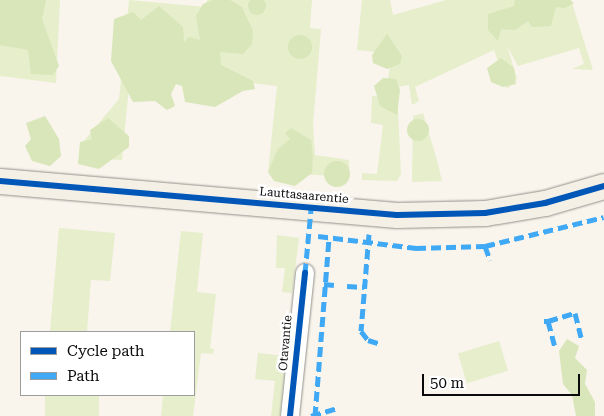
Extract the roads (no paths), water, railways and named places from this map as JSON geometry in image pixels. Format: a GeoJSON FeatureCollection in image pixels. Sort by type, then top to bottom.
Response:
{"type":"FeatureCollection","features":[{"type":"Feature","properties":{"kind":"main road","name":"Lauttasaarentie"},"geometry":{"type":"LineString","coordinates":[[0,181],[397,215],[485,213],[544,203],[604,186]]}},
{"type":"Feature","properties":{"kind":"street","name":"Otavantie"},"geometry":{"type":"LineString","coordinates":[[290,416],[305,273]]}}]}
